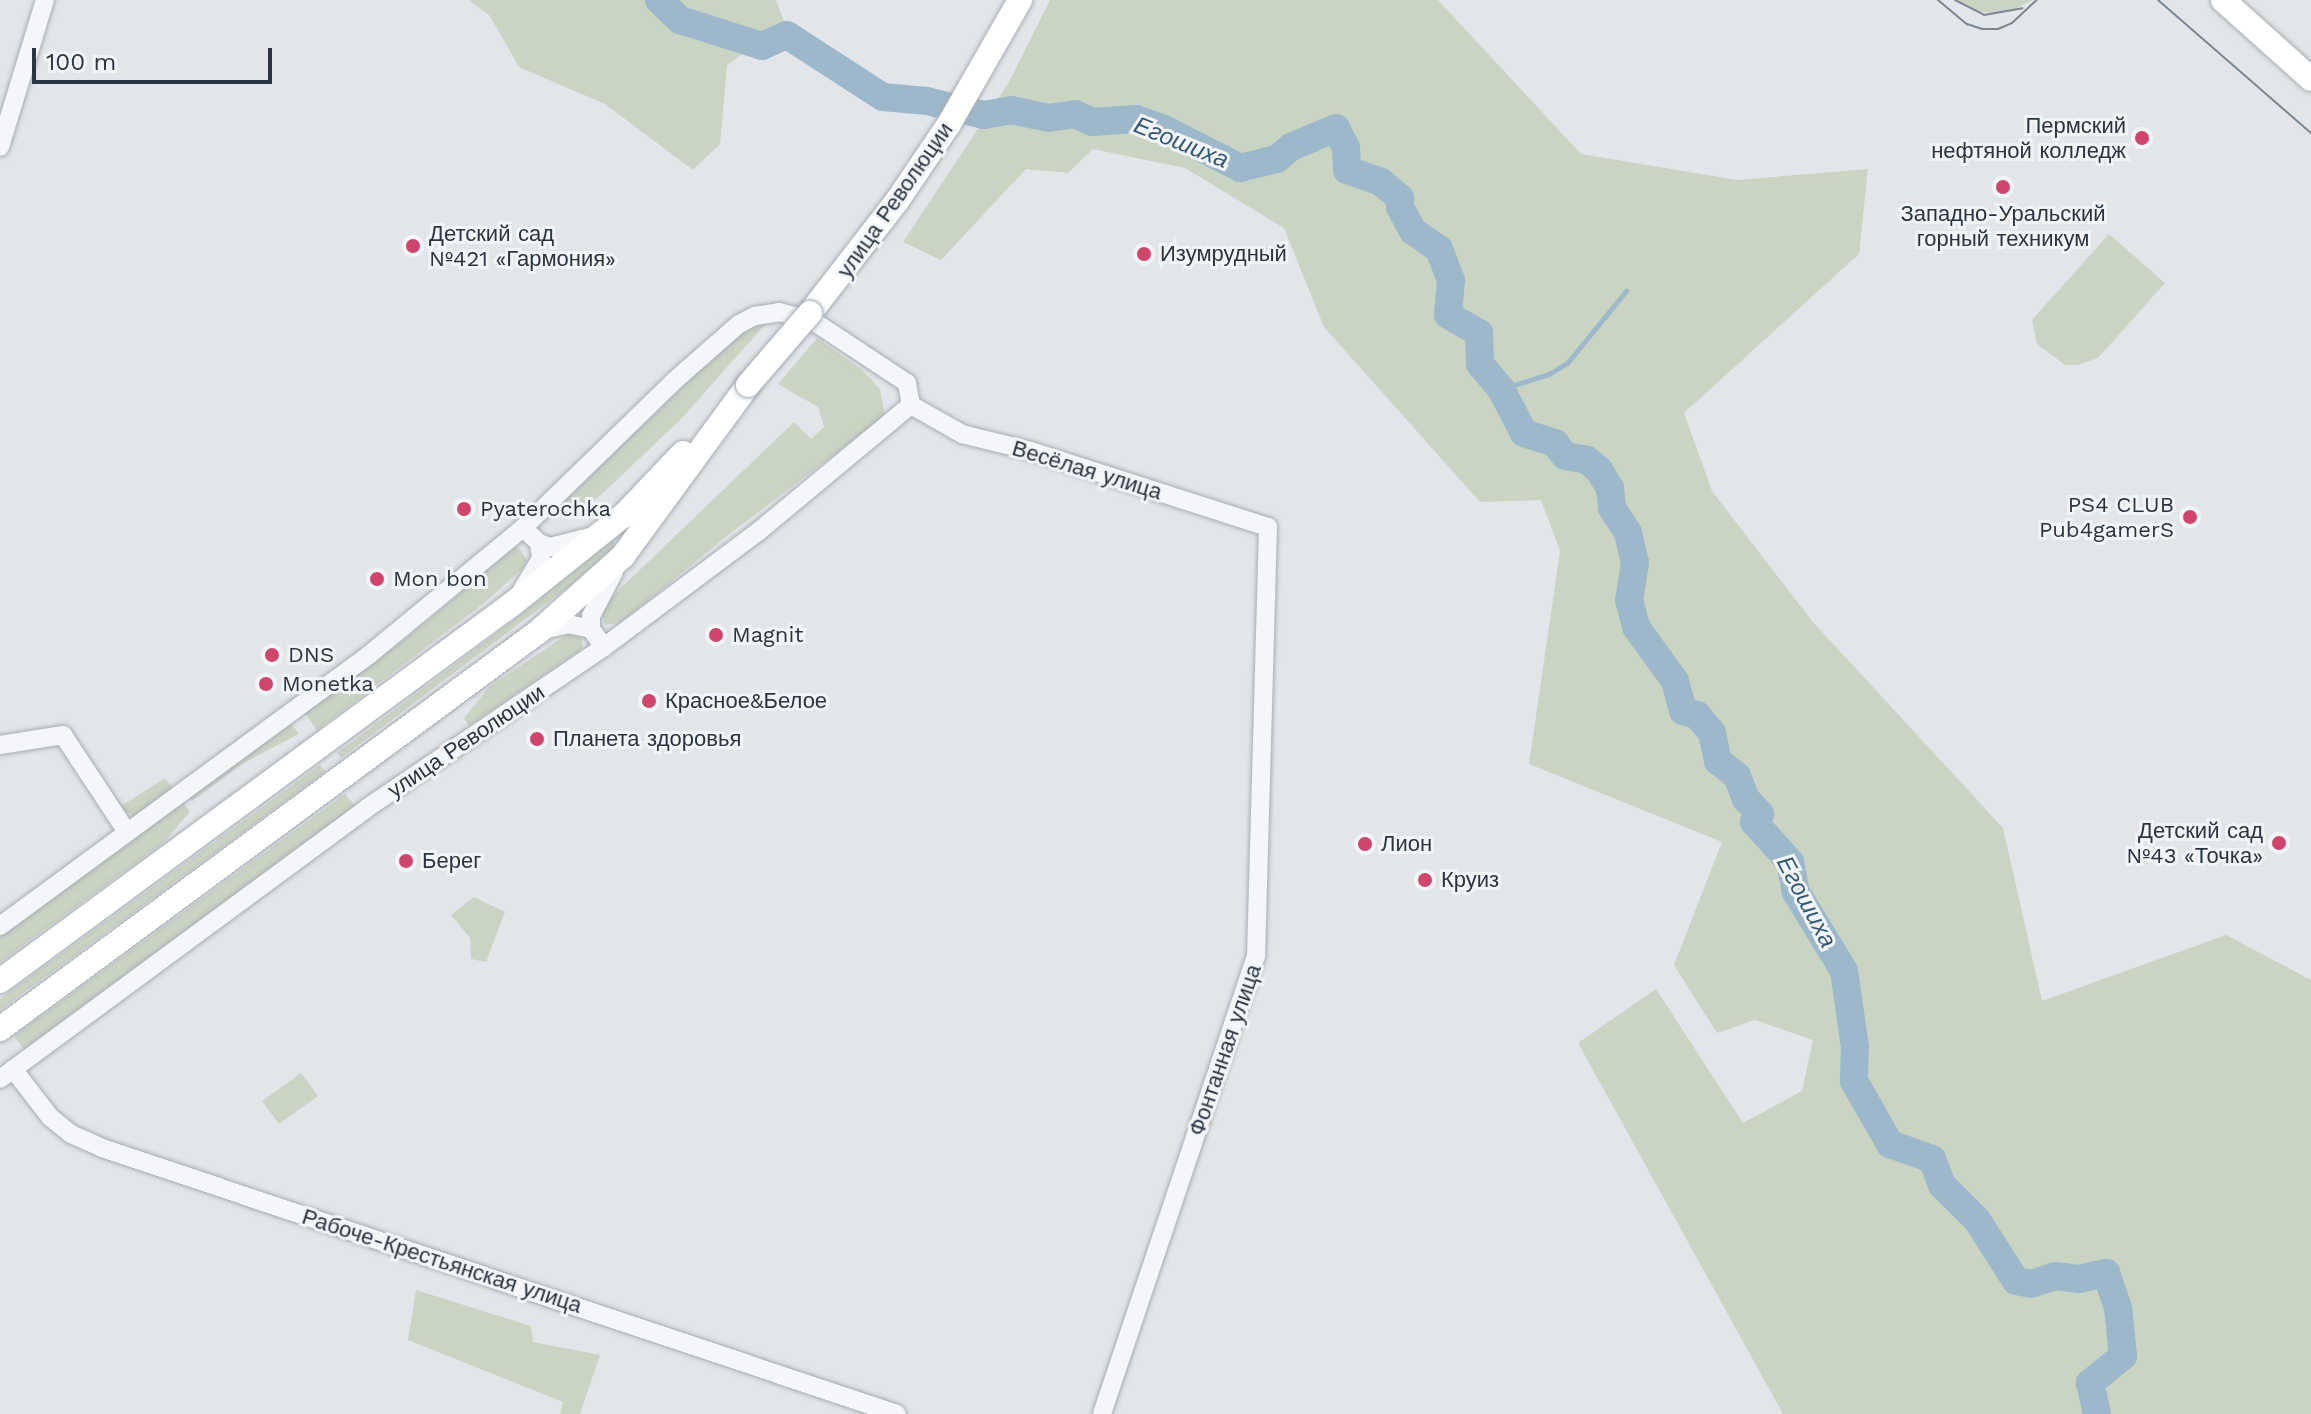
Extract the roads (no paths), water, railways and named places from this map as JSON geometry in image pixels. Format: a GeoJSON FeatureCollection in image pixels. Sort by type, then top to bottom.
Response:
{"type":"FeatureCollection","features":[{"type":"Feature","properties":{"kind":"main road","name":"улица Революции"},"geometry":{"type":"LineString","coordinates":[[0,981],[511,605],[603,532],[748,385],[836,283],[949,124],[1020,0]]}},
{"type":"Feature","properties":{"kind":"main road"},"geometry":{"type":"LineString","coordinates":[[2223,0],[2311,79]]}},
{"type":"Feature","properties":{"kind":"main road","name":"улица Революции"},"geometry":{"type":"LineString","coordinates":[[0,1029],[538,632],[623,556],[748,385]]}},
{"type":"Feature","properties":{"kind":"street"},"geometry":{"type":"LineString","coordinates":[[0,147],[45,0]]}},
{"type":"Feature","properties":{"kind":"street"},"geometry":{"type":"LineString","coordinates":[[0,926],[370,654],[523,528],[674,381],[739,324],[755,316],[779,312],[813,321],[907,383],[911,405]]}},
{"type":"Feature","properties":{"kind":"street","name":"Весёлая улица"},"geometry":{"type":"LineString","coordinates":[[911,405],[962,434],[1031,451],[1268,527]]}},
{"type":"Feature","properties":{"kind":"street","name":"улица Революции"},"geometry":{"type":"LineString","coordinates":[[7,1074],[367,808],[604,647],[759,531],[911,405]]}},
{"type":"Feature","properties":{"kind":"street","name":"Фонтанная улица"},"geometry":{"type":"LineString","coordinates":[[1102,1414],[1256,956],[1268,527]]}},
{"type":"Feature","properties":{"kind":"street"},"geometry":{"type":"LineString","coordinates":[[523,528],[539,543],[550,547],[574,543],[603,532]]}},
{"type":"Feature","properties":{"kind":"street"},"geometry":{"type":"LineString","coordinates":[[511,605],[533,577],[541,558],[539,543]]}},
{"type":"Feature","properties":{"kind":"street"},"geometry":{"type":"LineString","coordinates":[[604,647],[591,629],[591,616],[623,556]]}},
{"type":"Feature","properties":{"kind":"street"},"geometry":{"type":"LineString","coordinates":[[538,632],[568,624],[591,629]]}},
{"type":"Feature","properties":{"kind":"street"},"geometry":{"type":"LineString","coordinates":[[0,745],[63,735],[127,832]]}},
{"type":"Feature","properties":{"kind":"street","name":"Рабоче-Крестьянская улица"},"geometry":{"type":"LineString","coordinates":[[7,1074],[71,1134],[102,1148],[897,1414]]}},
{"type":"Feature","properties":{"kind":"waterway","name":"Егошиха"},"geometry":{"type":"LineString","coordinates":[[659,0],[680,20],[762,46],[787,35],[883,97],[927,101],[984,115],[1011,110],[1048,118],[1075,114],[1092,122],[1136,119],[1162,128],[1240,168],[1277,159],[1291,147],[1336,128],[1346,148],[1347,170],[1381,182],[1400,198],[1400,207],[1413,231],[1439,249],[1451,280],[1448,315],[1479,333],[1480,364],[1501,389],[1524,433],[1555,443],[1565,456],[1587,460],[1599,470],[1610,488],[1612,508],[1628,533],[1635,563],[1629,600],[1636,627],[1675,681],[1683,711],[1697,715],[1712,733],[1718,761],[1737,776],[1746,799],[1760,814],[1754,822],[1790,862],[1796,892],[1844,971],[1855,1047],[1854,1081],[1890,1144],[1932,1159],[1942,1185],[1977,1220],[2016,1281],[2031,1284],[2055,1276],[2079,1279],[2106,1273],[2118,1307],[2123,1356],[2090,1383],[2097,1414]]}},
{"type":"Feature","properties":{"kind":"waterway"},"geometry":{"type":"LineString","coordinates":[[1501,389],[1549,374],[1568,362],[1626,291]]}},
{"type":"Feature","properties":{"kind":"tram line"},"geometry":{"type":"LineString","coordinates":[[1938,0],[1967,24],[1982,29],[1998,29],[2012,23],[2037,0]]}},
{"type":"Feature","properties":{"kind":"tram line"},"geometry":{"type":"LineString","coordinates":[[1955,0],[1984,15],[2022,8]]}},
{"type":"Feature","properties":{"kind":"tram line"},"geometry":{"type":"LineString","coordinates":[[2158,0],[2311,133]]}},
{"type":"Feature","properties":{"kind":"place","name":"Пермский нефтяной колледж"},"geometry":{"type":"Point","coordinates":[2142,138]}},
{"type":"Feature","properties":{"kind":"place","name":"Западно-Уральский горный техникум"},"geometry":{"type":"Point","coordinates":[2003,187]}},
{"type":"Feature","properties":{"kind":"place","name":"Детский сад №421 «Гармония»"},"geometry":{"type":"Point","coordinates":[413,246]}},
{"type":"Feature","properties":{"kind":"place","name":"Изумрудный"},"geometry":{"type":"Point","coordinates":[1144,254]}},
{"type":"Feature","properties":{"kind":"place","name":"Pyaterochka"},"geometry":{"type":"Point","coordinates":[464,509]}},
{"type":"Feature","properties":{"kind":"place","name":"PS4 CLUB Pub4gamerS"},"geometry":{"type":"Point","coordinates":[2190,517]}},
{"type":"Feature","properties":{"kind":"place","name":"Mon bon"},"geometry":{"type":"Point","coordinates":[377,579]}},
{"type":"Feature","properties":{"kind":"place","name":"Magnit"},"geometry":{"type":"Point","coordinates":[716,635]}},
{"type":"Feature","properties":{"kind":"place","name":"DNS"},"geometry":{"type":"Point","coordinates":[272,655]}},
{"type":"Feature","properties":{"kind":"place","name":"Monetka"},"geometry":{"type":"Point","coordinates":[266,684]}},
{"type":"Feature","properties":{"kind":"place","name":"Красное&Белое"},"geometry":{"type":"Point","coordinates":[649,701]}},
{"type":"Feature","properties":{"kind":"place","name":"Планета здоровья"},"geometry":{"type":"Point","coordinates":[537,739]}},
{"type":"Feature","properties":{"kind":"place","name":"Детский сад №43 «Точка»"},"geometry":{"type":"Point","coordinates":[2279,843]}},
{"type":"Feature","properties":{"kind":"place","name":"Лион"},"geometry":{"type":"Point","coordinates":[1365,844]}},
{"type":"Feature","properties":{"kind":"place","name":"Берег"},"geometry":{"type":"Point","coordinates":[406,861]}},
{"type":"Feature","properties":{"kind":"place","name":"Круиз"},"geometry":{"type":"Point","coordinates":[1425,880]}}]}
